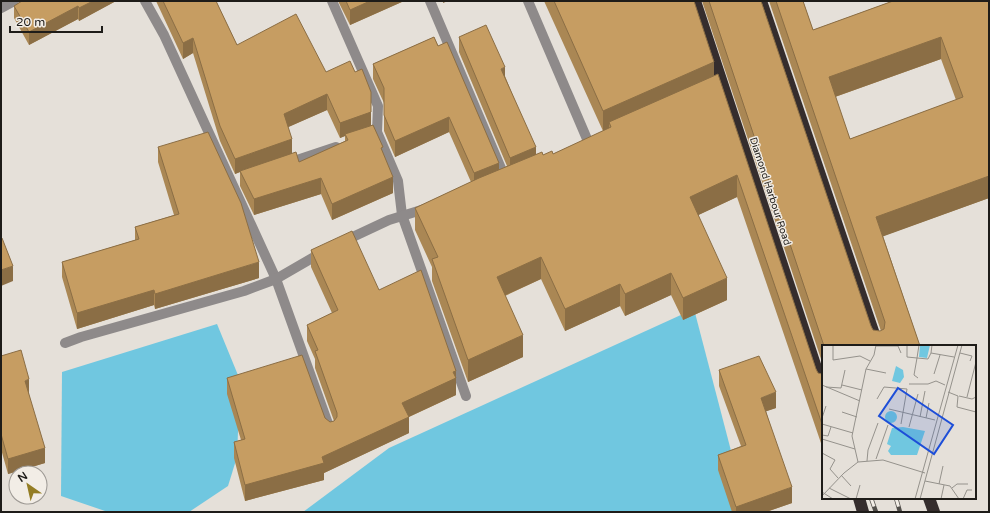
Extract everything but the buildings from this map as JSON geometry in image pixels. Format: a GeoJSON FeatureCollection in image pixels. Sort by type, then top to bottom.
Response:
{"type":"FeatureCollection","features":[{"type":"Feature","properties":{"kind":"highway","name":"Diamond Harbour Road"},"geometry":{"type":"LineString","coordinates":[[695,1],[720,88],[822,387]]}},
{"type":"Feature","properties":{"kind":"highway"},"geometry":{"type":"LineString","coordinates":[[761,1],[878,345]]}},
{"type":"Feature","properties":{"kind":"highway"},"geometry":{"type":"LineString","coordinates":[[859,499],[863,512]]}},
{"type":"Feature","properties":{"kind":"highway"},"geometry":{"type":"LineString","coordinates":[[929,499],[934,512]]}},
{"type":"Feature","properties":{"kind":"street"},"geometry":{"type":"LineString","coordinates":[[1,8],[14,1]]}},
{"type":"Feature","properties":{"kind":"street"},"geometry":{"type":"LineString","coordinates":[[145,1],[236,181],[276,278],[331,432]]}},
{"type":"Feature","properties":{"kind":"street"},"geometry":{"type":"LineString","coordinates":[[332,1],[378,106],[374,134],[398,181],[402,215],[466,396]]}},
{"type":"Feature","properties":{"kind":"street"},"geometry":{"type":"LineString","coordinates":[[430,1],[507,182]]}},
{"type":"Feature","properties":{"kind":"street"},"geometry":{"type":"LineString","coordinates":[[528,1],[590,146]]}},
{"type":"Feature","properties":{"kind":"street"},"geometry":{"type":"LineString","coordinates":[[276,167],[348,142]]}},
{"type":"Feature","properties":{"kind":"street"},"geometry":{"type":"LineString","coordinates":[[65,343],[81,336],[244,291],[276,278],[352,236],[402,215],[437,205]]}},
{"type":"Feature","properties":{"kind":"water"},"geometry":{"type":"Polygon","coordinates":[[[694,309],[747,512],[303,512],[389,448],[694,309]]]}},
{"type":"Feature","properties":{"kind":"water"},"geometry":{"type":"Polygon","coordinates":[[[217,324],[240,380],[237,457],[228,486],[189,512],[108,512],[61,496],[62,372],[217,324]]]}},
{"type":"Feature","properties":{"kind":"railway"},"geometry":{"type":"LineString","coordinates":[[871,499],[876,512]]}},
{"type":"Feature","properties":{"kind":"railway"},"geometry":{"type":"LineString","coordinates":[[896,499],[900,512]]}}]}
